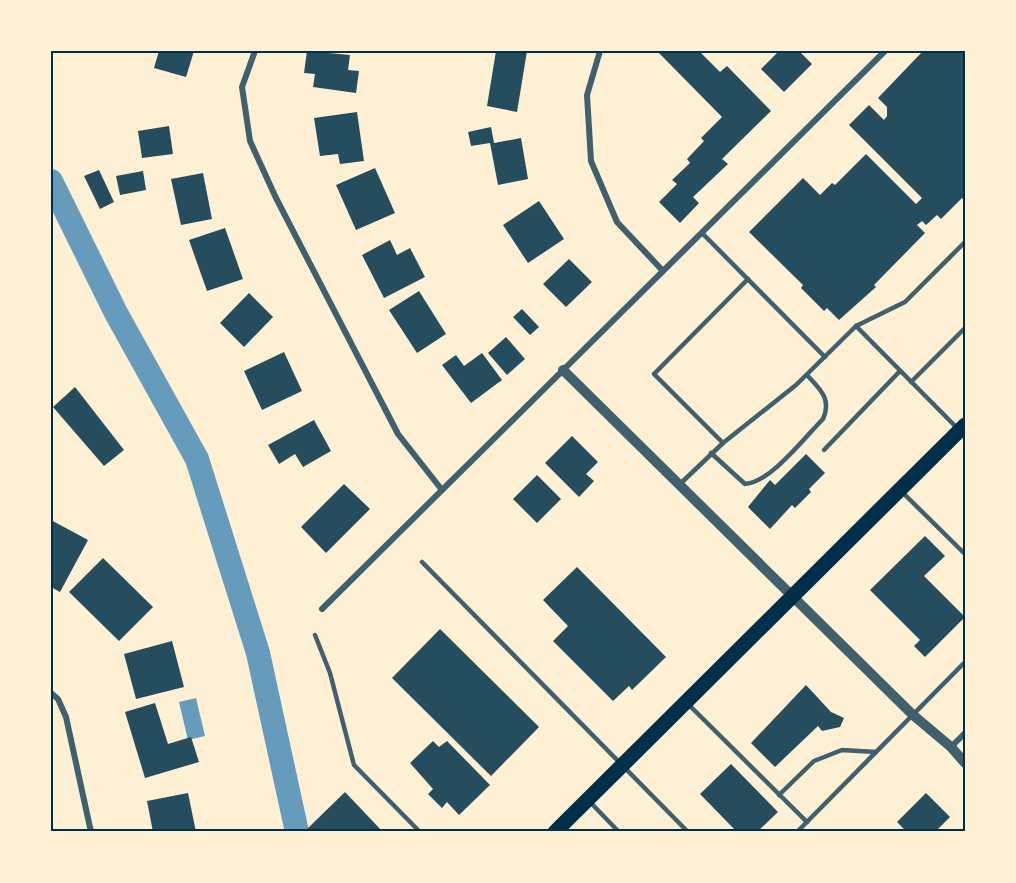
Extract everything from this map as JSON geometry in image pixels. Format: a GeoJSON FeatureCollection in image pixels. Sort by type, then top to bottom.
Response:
{"type":"FeatureCollection","features":[{"type":"Feature","properties":{"kind":"main road"},"geometry":{"type":"LineString","coordinates":[[555,832],[900,489],[963,430]]}},
{"type":"Feature","properties":{"kind":"street"},"geometry":{"type":"LineString","coordinates":[[255,51],[242,87],[250,141],[276,198],[398,434],[442,490]]}},
{"type":"Feature","properties":{"kind":"street"},"geometry":{"type":"LineString","coordinates":[[600,51],[587,95],[591,161],[617,222],[663,272]]}},
{"type":"Feature","properties":{"kind":"street"},"geometry":{"type":"LineString","coordinates":[[322,609],[885,51]]}},
{"type":"Feature","properties":{"kind":"street"},"geometry":{"type":"LineString","coordinates":[[563,370],[913,715],[951,747],[965,763]]}},
{"type":"Feature","properties":{"kind":"street"},"geometry":{"type":"LineString","coordinates":[[51,693],[58,699],[66,717],[91,832]]}},
{"type":"Feature","properties":{"kind":"street"},"geometry":{"type":"LineString","coordinates":[[951,747],[965,733]]}},
{"type":"Feature","properties":{"kind":"lane"},"geometry":{"type":"LineString","coordinates":[[702,233],[825,357]]}},
{"type":"Feature","properties":{"kind":"lane"},"geometry":{"type":"LineString","coordinates":[[680,484],[711,453],[807,375],[856,326],[905,302],[965,242]]}},
{"type":"Feature","properties":{"kind":"lane"},"geometry":{"type":"LineString","coordinates":[[723,443],[654,374],[748,279]]}},
{"type":"Feature","properties":{"kind":"lane"},"geometry":{"type":"LineString","coordinates":[[856,326],[910,382],[963,430]]}},
{"type":"Feature","properties":{"kind":"lane"},"geometry":{"type":"LineString","coordinates":[[910,382],[965,328]]}},
{"type":"Feature","properties":{"kind":"lane"},"geometry":{"type":"LineString","coordinates":[[824,450],[900,371]]}},
{"type":"Feature","properties":{"kind":"lane"},"geometry":{"type":"LineString","coordinates":[[711,453],[745,484],[754,484],[766,476],[823,419],[828,408],[826,398],[807,375]]}},
{"type":"Feature","properties":{"kind":"lane"},"geometry":{"type":"LineString","coordinates":[[900,489],[965,554]]}},
{"type":"Feature","properties":{"kind":"lane"},"geometry":{"type":"LineString","coordinates":[[422,562],[688,832]]}},
{"type":"Feature","properties":{"kind":"lane"},"geometry":{"type":"LineString","coordinates":[[315,635],[330,673],[354,765],[420,832]]}},
{"type":"Feature","properties":{"kind":"lane"},"geometry":{"type":"LineString","coordinates":[[797,832],[965,662]]}},
{"type":"Feature","properties":{"kind":"lane"},"geometry":{"type":"LineString","coordinates":[[686,702],[807,822]]}},
{"type":"Feature","properties":{"kind":"lane"},"geometry":{"type":"LineString","coordinates":[[779,795],[814,761],[842,750],[876,752]]}},
{"type":"Feature","properties":{"kind":"lane"},"geometry":{"type":"LineString","coordinates":[[587,800],[620,832]]}},
{"type":"Feature","properties":{"kind":"water"},"geometry":{"type":"Polygon","coordinates":[[[196,698],[205,736],[188,740],[179,702],[196,698]]]}},
{"type":"Feature","properties":{"kind":"building"},"geometry":{"type":"Polygon","coordinates":[[[159,51],[194,51],[186,77],[154,68],[159,51]]]}},
{"type":"Feature","properties":{"kind":"building"},"geometry":{"type":"Polygon","coordinates":[[[307,51],[350,55],[348,70],[359,71],[356,93],[313,87],[315,74],[304,73],[307,51]]]}},
{"type":"Feature","properties":{"kind":"building"},"geometry":{"type":"Polygon","coordinates":[[[496,51],[527,51],[517,112],[487,106],[496,51]]]}},
{"type":"Feature","properties":{"kind":"building"},"geometry":{"type":"Polygon","coordinates":[[[657,51],[699,51],[720,72],[727,66],[771,111],[722,159],[728,164],[693,197],[699,203],[680,223],[659,202],[677,184],[672,180],[690,163],[687,159],[704,141],[701,138],[722,117],[657,51]]]}},
{"type":"Feature","properties":{"kind":"building"},"geometry":{"type":"Polygon","coordinates":[[[779,51],[799,51],[812,64],[784,92],[761,69],[779,51]]]}},
{"type":"Feature","properties":{"kind":"building"},"geometry":{"type":"Polygon","coordinates":[[[923,51],[965,51],[965,201],[962,198],[941,219],[937,215],[926,225],[922,221],[917,225],[925,233],[874,285],[876,287],[839,320],[827,308],[824,311],[801,288],[803,285],[749,232],[803,178],[820,195],[832,183],[835,185],[866,154],[916,204],[922,198],[849,125],[869,105],[884,120],[887,116],[887,107],[878,98],[923,51]]]}},
{"type":"Feature","properties":{"kind":"building"},"geometry":{"type":"Polygon","coordinates":[[[357,112],[364,161],[340,164],[338,154],[320,156],[314,118],[357,112]]]}},
{"type":"Feature","properties":{"kind":"building"},"geometry":{"type":"Polygon","coordinates":[[[169,126],[173,154],[142,158],[138,131],[169,126]]]}},
{"type":"Feature","properties":{"kind":"building"},"geometry":{"type":"Polygon","coordinates":[[[491,127],[494,143],[521,138],[528,179],[498,185],[490,143],[471,146],[468,132],[491,127]]]}},
{"type":"Feature","properties":{"kind":"building"},"geometry":{"type":"Polygon","coordinates":[[[375,168],[395,213],[356,230],[336,185],[375,168]]]}},
{"type":"Feature","properties":{"kind":"building"},"geometry":{"type":"Polygon","coordinates":[[[99,170],[114,202],[100,209],[84,176],[99,170]]]}},
{"type":"Feature","properties":{"kind":"building"},"geometry":{"type":"Polygon","coordinates":[[[143,171],[146,190],[120,195],[116,176],[143,171]]]}},
{"type":"Feature","properties":{"kind":"building"},"geometry":{"type":"Polygon","coordinates":[[[203,173],[212,219],[181,225],[171,179],[203,173]]]}},
{"type":"Feature","properties":{"kind":"building"},"geometry":{"type":"Polygon","coordinates":[[[539,201],[564,239],[528,263],[503,225],[539,201]]]}},
{"type":"Feature","properties":{"kind":"building"},"geometry":{"type":"Polygon","coordinates":[[[225,228],[243,279],[207,291],[189,240],[225,228]]]}},
{"type":"Feature","properties":{"kind":"building"},"geometry":{"type":"Polygon","coordinates":[[[390,240],[397,255],[410,248],[425,277],[384,298],[362,255],[390,240]]]}},
{"type":"Feature","properties":{"kind":"building"},"geometry":{"type":"Polygon","coordinates":[[[569,259],[592,282],[566,307],[543,284],[569,259]]]}},
{"type":"Feature","properties":{"kind":"building"},"geometry":{"type":"Polygon","coordinates":[[[419,291],[446,334],[417,353],[389,310],[419,291]]]}},
{"type":"Feature","properties":{"kind":"building"},"geometry":{"type":"Polygon","coordinates":[[[249,293],[273,317],[244,347],[220,323],[249,293]]]}},
{"type":"Feature","properties":{"kind":"building"},"geometry":{"type":"Polygon","coordinates":[[[522,309],[539,327],[530,335],[513,317],[522,309]]]}},
{"type":"Feature","properties":{"kind":"building"},"geometry":{"type":"Polygon","coordinates":[[[506,337],[525,359],[507,375],[488,353],[506,337]]]}},
{"type":"Feature","properties":{"kind":"building"},"geometry":{"type":"Polygon","coordinates":[[[284,352],[302,391],[262,410],[244,371],[284,352]]]}},
{"type":"Feature","properties":{"kind":"building"},"geometry":{"type":"Polygon","coordinates":[[[482,353],[502,380],[471,403],[442,365],[456,355],[464,366],[482,353]]]}},
{"type":"Feature","properties":{"kind":"building"},"geometry":{"type":"Polygon","coordinates":[[[75,387],[124,450],[104,466],[53,407],[75,387]]]}},
{"type":"Feature","properties":{"kind":"building"},"geometry":{"type":"Polygon","coordinates":[[[314,420],[331,451],[303,467],[295,454],[279,464],[268,445],[314,420]]]}},
{"type":"Feature","properties":{"kind":"building"},"geometry":{"type":"Polygon","coordinates":[[[572,436],[598,462],[586,474],[594,481],[579,497],[545,463],[572,436]]]}},
{"type":"Feature","properties":{"kind":"building"},"geometry":{"type":"Polygon","coordinates":[[[806,454],[825,473],[809,489],[811,492],[795,508],[792,505],[770,529],[748,507],[770,480],[775,485],[806,454]]]}},
{"type":"Feature","properties":{"kind":"building"},"geometry":{"type":"Polygon","coordinates":[[[537,475],[561,499],[537,523],[513,499],[537,475]]]}},
{"type":"Feature","properties":{"kind":"building"},"geometry":{"type":"Polygon","coordinates":[[[344,484],[370,509],[326,553],[301,527],[344,484]]]}},
{"type":"Feature","properties":{"kind":"building"},"geometry":{"type":"Polygon","coordinates":[[[51,520],[88,540],[60,592],[51,587],[51,520]]]}},
{"type":"Feature","properties":{"kind":"building"},"geometry":{"type":"Polygon","coordinates":[[[925,536],[945,556],[924,576],[965,617],[925,657],[914,646],[920,640],[870,590],[925,536]]]}},
{"type":"Feature","properties":{"kind":"building"},"geometry":{"type":"Polygon","coordinates":[[[103,558],[153,607],[119,641],[69,592],[103,558]]]}},
{"type":"Feature","properties":{"kind":"building"},"geometry":{"type":"Polygon","coordinates":[[[577,567],[666,657],[632,690],[629,686],[613,701],[553,641],[568,626],[543,600],[577,567]]]}},
{"type":"Feature","properties":{"kind":"building"},"geometry":{"type":"Polygon","coordinates":[[[440,629],[539,727],[491,776],[392,678],[440,629]]]}},
{"type":"Feature","properties":{"kind":"building"},"geometry":{"type":"Polygon","coordinates":[[[172,641],[184,687],[136,699],[124,654],[172,641]]]}},
{"type":"Feature","properties":{"kind":"building"},"geometry":{"type":"Polygon","coordinates":[[[806,685],[831,712],[844,718],[840,727],[822,731],[818,726],[775,767],[751,743],[806,685]]]}},
{"type":"Feature","properties":{"kind":"building"},"geometry":{"type":"Polygon","coordinates":[[[155,703],[168,744],[191,737],[199,762],[145,778],[125,712],[155,703]]]}},
{"type":"Feature","properties":{"kind":"building"},"geometry":{"type":"Polygon","coordinates":[[[433,741],[439,747],[447,741],[490,785],[459,815],[447,802],[442,808],[428,794],[433,789],[410,763],[433,741]]]}},
{"type":"Feature","properties":{"kind":"building"},"geometry":{"type":"Polygon","coordinates":[[[731,764],[778,812],[757,832],[737,832],[700,794],[731,764]]]}},
{"type":"Feature","properties":{"kind":"building"},"geometry":{"type":"Polygon","coordinates":[[[345,792],[383,832],[309,832],[306,830],[345,792]]]}},
{"type":"Feature","properties":{"kind":"building"},"geometry":{"type":"Polygon","coordinates":[[[188,793],[196,832],[153,832],[147,801],[188,793]]]}},
{"type":"Feature","properties":{"kind":"building"},"geometry":{"type":"Polygon","coordinates":[[[926,793],[950,817],[935,832],[907,832],[897,822],[926,793]]]}},
{"type":"Feature","properties":{"kind":"waterway"},"geometry":{"type":"LineString","coordinates":[[51,181],[116,313],[197,459],[258,653],[297,832]]}}]}
